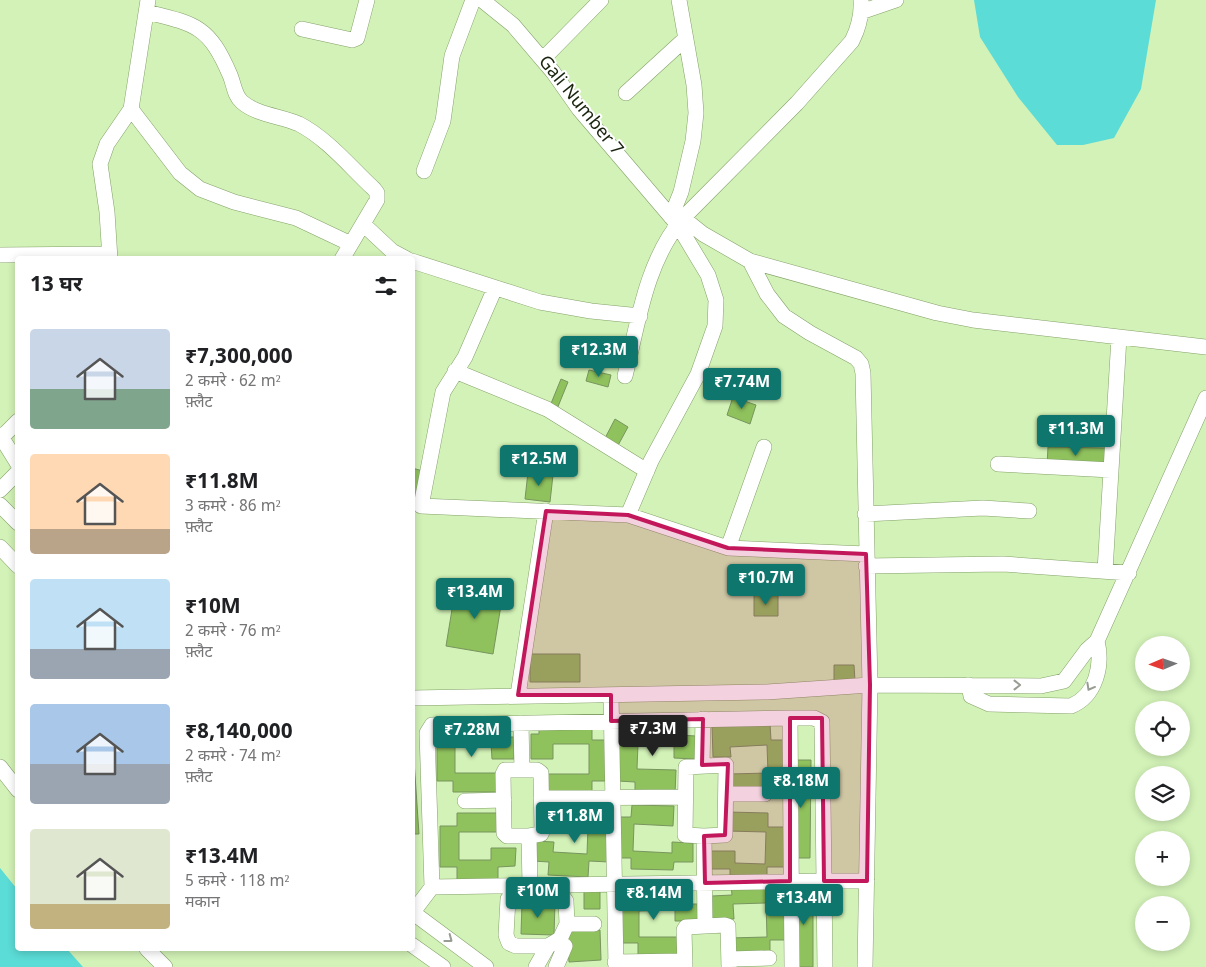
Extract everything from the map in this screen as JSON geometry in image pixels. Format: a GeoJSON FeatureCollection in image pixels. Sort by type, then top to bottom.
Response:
{"type":"FeatureCollection","features":[{"type":"Feature","properties":{"kind":"street"},"geometry":{"type":"LineString","coordinates":[[302,29],[352,40],[357,38],[368,0]]}},
{"type":"Feature","properties":{"kind":"street"},"geometry":{"type":"LineString","coordinates":[[424,171],[443,121],[452,56],[473,0]]}},
{"type":"Feature","properties":{"kind":"street","name":"Gali Number 7"},"geometry":{"type":"LineString","coordinates":[[482,0],[513,25],[543,59],[579,109],[677,220]]}},
{"type":"Feature","properties":{"kind":"street"},"geometry":{"type":"LineString","coordinates":[[543,59],[601,0]]}},
{"type":"Feature","properties":{"kind":"street"},"geometry":{"type":"LineString","coordinates":[[625,376],[649,279],[677,220],[681,192],[693,142],[696,113],[694,85],[679,0]]}},
{"type":"Feature","properties":{"kind":"street"},"geometry":{"type":"LineString","coordinates":[[677,220],[797,103],[852,41],[858,29],[861,6],[890,1]]}},
{"type":"Feature","properties":{"kind":"street"},"geometry":{"type":"LineString","coordinates":[[110,256],[107,212],[100,164],[107,144],[131,109],[147,6],[203,32],[220,53],[240,100],[253,109],[292,122],[312,132],[374,189],[377,193],[377,200],[344,256]]}},
{"type":"Feature","properties":{"kind":"street"},"geometry":{"type":"LineString","coordinates":[[626,93],[685,39]]}},
{"type":"Feature","properties":{"kind":"street"},"geometry":{"type":"LineString","coordinates":[[131,109],[180,173],[200,189],[234,202],[296,218],[351,244]]}},
{"type":"Feature","properties":{"kind":"street"},"geometry":{"type":"LineString","coordinates":[[677,220],[750,261],[937,313],[973,320],[1206,347]]}},
{"type":"Feature","properties":{"kind":"street"},"geometry":{"type":"LineString","coordinates":[[628,515],[647,471],[698,374],[715,326],[716,300],[708,275],[677,220]]}},
{"type":"Feature","properties":{"kind":"street"},"geometry":{"type":"LineString","coordinates":[[363,224],[392,251],[401,256]]}},
{"type":"Feature","properties":{"kind":"street"},"geometry":{"type":"LineString","coordinates":[[0,255],[55,256]]}},
{"type":"Feature","properties":{"kind":"street"},"geometry":{"type":"LineString","coordinates":[[750,261],[766,294],[784,316],[810,333],[856,358],[861,364],[863,373],[870,685],[865,967]]}},
{"type":"Feature","properties":{"kind":"street"},"geometry":{"type":"LineString","coordinates":[[415,262],[540,302],[590,312],[640,316]]}},
{"type":"Feature","properties":{"kind":"street"},"geometry":{"type":"LineString","coordinates":[[495,288],[465,356],[448,382],[440,403],[417,506],[628,515],[728,548],[866,560],[1004,564],[1129,573]]}},
{"type":"Feature","properties":{"kind":"street"},"geometry":{"type":"LineString","coordinates":[[1105,571],[1119,337]]}},
{"type":"Feature","properties":{"kind":"street"},"geometry":{"type":"LineString","coordinates":[[455,371],[547,409],[647,471]]}},
{"type":"Feature","properties":{"kind":"street"},"geometry":{"type":"LineString","coordinates":[[415,698],[766,692],[870,685],[1053,684],[1064,680],[1087,650],[1097,641],[1206,398]]}},
{"type":"Feature","properties":{"kind":"street"},"geometry":{"type":"LineString","coordinates":[[15,423],[0,436],[15,459]]}},
{"type":"Feature","properties":{"kind":"street"},"geometry":{"type":"LineString","coordinates":[[728,548],[764,447]]}},
{"type":"Feature","properties":{"kind":"street"},"geometry":{"type":"LineString","coordinates":[[998,464],[1111,470]]}},
{"type":"Feature","properties":{"kind":"street"},"geometry":{"type":"LineString","coordinates":[[0,490],[15,475]]}},
{"type":"Feature","properties":{"kind":"street"},"geometry":{"type":"LineString","coordinates":[[0,504],[15,520]]}},
{"type":"Feature","properties":{"kind":"street"},"geometry":{"type":"LineString","coordinates":[[866,514],[983,508],[1029,511]]}},
{"type":"Feature","properties":{"kind":"street"},"geometry":{"type":"LineString","coordinates":[[518,695],[546,511]]}},
{"type":"Feature","properties":{"kind":"street"},"geometry":{"type":"LineString","coordinates":[[0,547],[15,563]]}},
{"type":"Feature","properties":{"kind":"street"},"geometry":{"type":"LineString","coordinates":[[969,685],[971,696],[989,704],[1071,706],[1081,702],[1096,677],[1100,666],[1097,641]]}},
{"type":"Feature","properties":{"kind":"street"},"geometry":{"type":"LineString","coordinates":[[611,695],[616,964],[685,964],[684,930],[690,926],[706,925],[728,926],[729,963],[769,958]]}},
{"type":"Feature","properties":{"kind":"street"},"geometry":{"type":"LineString","coordinates":[[790,718],[792,967]]}},
{"type":"Feature","properties":{"kind":"street"},"geometry":{"type":"LineString","coordinates":[[415,909],[432,887],[428,729],[432,725],[814,718],[822,722],[825,967]]}},
{"type":"Feature","properties":{"kind":"street"},"geometry":{"type":"LineString","coordinates":[[702,765],[703,719]]}},
{"type":"Feature","properties":{"kind":"street"},"geometry":{"type":"LineString","coordinates":[[522,723],[522,770]]}},
{"type":"Feature","properties":{"kind":"street"},"geometry":{"type":"LineString","coordinates":[[702,765],[727,766],[725,834],[684,835],[686,767],[702,765]]}},
{"type":"Feature","properties":{"kind":"street"},"geometry":{"type":"LineString","coordinates":[[0,767],[15,786]]}},
{"type":"Feature","properties":{"kind":"street"},"geometry":{"type":"LineString","coordinates":[[522,770],[537,770],[540,773],[541,834],[529,836],[505,834],[504,772],[522,770]]}},
{"type":"Feature","properties":{"kind":"street"},"geometry":{"type":"LineString","coordinates":[[726,794],[765,794]]}},
{"type":"Feature","properties":{"kind":"street"},"geometry":{"type":"LineString","coordinates":[[541,798],[685,797]]}},
{"type":"Feature","properties":{"kind":"street"},"geometry":{"type":"LineString","coordinates":[[465,801],[504,800]]}},
{"type":"Feature","properties":{"kind":"street"},"geometry":{"type":"LineString","coordinates":[[529,836],[530,886]]}},
{"type":"Feature","properties":{"kind":"street"},"geometry":{"type":"LineString","coordinates":[[704,836],[706,925]]}},
{"type":"Feature","properties":{"kind":"street"},"geometry":{"type":"LineString","coordinates":[[432,887],[867,881]]}},
{"type":"Feature","properties":{"kind":"street"},"geometry":{"type":"LineString","coordinates":[[536,967],[548,946],[560,939],[567,924],[566,901],[563,897],[508,899],[506,935],[509,943],[516,946],[548,946]]}},
{"type":"Feature","properties":{"kind":"street"},"geometry":{"type":"LineString","coordinates":[[415,914],[486,967]]}},
{"type":"Feature","properties":{"kind":"street"},"geometry":{"type":"LineString","coordinates":[[567,924],[594,924]]}},
{"type":"Feature","properties":{"kind":"street"},"geometry":{"type":"LineString","coordinates":[[556,967],[565,946]]}},
{"type":"Feature","properties":{"kind":"street"},"geometry":{"type":"LineString","coordinates":[[415,947],[443,967]]}},
{"type":"Feature","properties":{"kind":"street"},"geometry":{"type":"LineString","coordinates":[[149,951],[165,967]]}},
{"type":"Feature","properties":{"kind":"highlighted area"},"geometry":{"type":"Polygon","coordinates":[[[546,511],[628,515],[728,548],[866,554],[870,685],[867,881],[824,881],[822,718],[790,718],[790,881],[705,883],[704,836],[725,835],[728,764],[702,765],[703,719],[611,721],[611,695],[518,695],[546,511]]]}},
{"type":"Feature","properties":{"kind":"water"},"geometry":{"type":"Polygon","coordinates":[[[974,0],[1156,0],[1141,89],[1114,138],[1083,145],[1057,145],[1018,97],[980,37],[974,0]]]}},
{"type":"Feature","properties":{"kind":"water"},"geometry":{"type":"Polygon","coordinates":[[[0,868],[15,887],[15,951],[69,951],[83,967],[0,967],[0,868]]]}},
{"type":"Feature","properties":{"kind":"building"},"geometry":{"type":"Polygon","coordinates":[[[589,370],[611,375],[608,387],[586,381],[589,370]]]}},
{"type":"Feature","properties":{"kind":"building"},"geometry":{"type":"Polygon","coordinates":[[[561,379],[568,382],[557,409],[550,406],[561,379]]]}},
{"type":"Feature","properties":{"kind":"building"},"geometry":{"type":"Polygon","coordinates":[[[733,397],[756,405],[750,424],[727,415],[733,397]]]}},
{"type":"Feature","properties":{"kind":"building"},"geometry":{"type":"Polygon","coordinates":[[[615,419],[628,427],[616,449],[603,442],[615,419]]]}},
{"type":"Feature","properties":{"kind":"building"},"geometry":{"type":"Polygon","coordinates":[[[1048,447],[1105,448],[1105,466],[1047,465],[1048,447]]]}},
{"type":"Feature","properties":{"kind":"building"},"geometry":{"type":"Polygon","coordinates":[[[415,469],[423,471],[415,505],[415,469]]]}},
{"type":"Feature","properties":{"kind":"building"},"geometry":{"type":"Polygon","coordinates":[[[528,472],[553,475],[550,502],[525,499],[528,472]]]}},
{"type":"Feature","properties":{"kind":"building"},"geometry":{"type":"Polygon","coordinates":[[[456,585],[503,593],[493,654],[446,646],[456,585]]]}},
{"type":"Feature","properties":{"kind":"building"},"geometry":{"type":"Polygon","coordinates":[[[754,595],[778,595],[778,616],[754,616],[754,595]]]}},
{"type":"Feature","properties":{"kind":"building"},"geometry":{"type":"Polygon","coordinates":[[[530,654],[580,654],[580,682],[530,682],[530,654]]]}},
{"type":"Feature","properties":{"kind":"building"},"geometry":{"type":"Polygon","coordinates":[[[834,665],[854,665],[855,681],[834,682],[834,665]]]}},
{"type":"Feature","properties":{"kind":"building"},"geometry":{"type":"Polygon","coordinates":[[[639,723],[678,724],[678,735],[696,736],[696,759],[674,758],[674,746],[638,744],[637,769],[676,770],[675,794],[635,793],[635,782],[618,781],[620,734],[638,735],[639,723]]]}},
{"type":"Feature","properties":{"kind":"building"},"geometry":{"type":"Polygon","coordinates":[[[770,724],[771,740],[788,740],[790,774],[770,775],[770,790],[731,791],[730,774],[768,773],[767,745],[730,747],[731,757],[713,757],[712,726],[770,724]]]}},
{"type":"Feature","properties":{"kind":"building"},"geometry":{"type":"Polygon","coordinates":[[[453,726],[499,726],[499,737],[514,737],[514,759],[492,759],[491,743],[455,743],[455,773],[497,773],[497,792],[453,792],[453,781],[437,781],[437,738],[453,738],[453,726]]]}},
{"type":"Feature","properties":{"kind":"building"},"geometry":{"type":"Polygon","coordinates":[[[539,726],[592,727],[592,740],[609,740],[609,781],[592,781],[592,794],[548,794],[548,774],[589,774],[589,744],[553,744],[553,759],[531,759],[531,734],[539,734],[539,726]]]}},
{"type":"Feature","properties":{"kind":"building"},"geometry":{"type":"Polygon","coordinates":[[[793,760],[811,760],[810,858],[792,858],[793,760]]]}},
{"type":"Feature","properties":{"kind":"building"},"geometry":{"type":"Polygon","coordinates":[[[415,775],[419,834],[415,834],[415,775]]]}},
{"type":"Feature","properties":{"kind":"building"},"geometry":{"type":"Polygon","coordinates":[[[632,805],[674,806],[673,826],[634,824],[633,851],[672,853],[672,842],[693,843],[693,862],[674,862],[673,870],[631,869],[631,858],[615,858],[617,817],[631,817],[632,805]]]}},
{"type":"Feature","properties":{"kind":"building"},"geometry":{"type":"Polygon","coordinates":[[[551,807],[594,810],[593,823],[611,824],[609,862],[589,861],[588,877],[548,875],[549,862],[533,861],[534,841],[554,842],[553,852],[587,854],[588,827],[550,825],[551,807]]]}},
{"type":"Feature","properties":{"kind":"building"},"geometry":{"type":"Polygon","coordinates":[[[728,812],[768,813],[768,827],[789,827],[788,867],[767,867],[767,880],[730,879],[730,869],[711,869],[711,851],[735,851],[735,863],[765,864],[766,832],[727,831],[728,812]]]}},
{"type":"Feature","properties":{"kind":"building"},"geometry":{"type":"Polygon","coordinates":[[[457,813],[499,813],[499,832],[459,832],[459,860],[491,860],[491,848],[516,848],[515,866],[498,867],[498,880],[457,880],[457,867],[440,867],[440,826],[457,826],[457,813]]]}},
{"type":"Feature","properties":{"kind":"building"},"geometry":{"type":"Polygon","coordinates":[[[769,884],[770,898],[787,897],[788,940],[770,940],[770,952],[730,953],[729,938],[767,937],[766,903],[733,904],[734,919],[712,920],[712,896],[732,895],[731,885],[769,884]]]}},
{"type":"Feature","properties":{"kind":"building"},"geometry":{"type":"Polygon","coordinates":[[[795,885],[813,885],[813,967],[794,967],[795,885]]]}},
{"type":"Feature","properties":{"kind":"building"},"geometry":{"type":"Polygon","coordinates":[[[584,888],[600,888],[600,909],[584,909],[584,888]]]}},
{"type":"Feature","properties":{"kind":"building"},"geometry":{"type":"Polygon","coordinates":[[[638,889],[681,889],[681,904],[697,904],[698,921],[675,921],[675,910],[639,911],[639,937],[682,937],[682,956],[638,956],[638,943],[620,943],[619,901],[638,900],[638,889]]]}},
{"type":"Feature","properties":{"kind":"building"},"geometry":{"type":"Polygon","coordinates":[[[522,903],[555,903],[554,935],[521,934],[522,903]]]}},
{"type":"Feature","properties":{"kind":"building"},"geometry":{"type":"Polygon","coordinates":[[[600,930],[601,960],[569,962],[567,932],[600,930]]]}}]}
